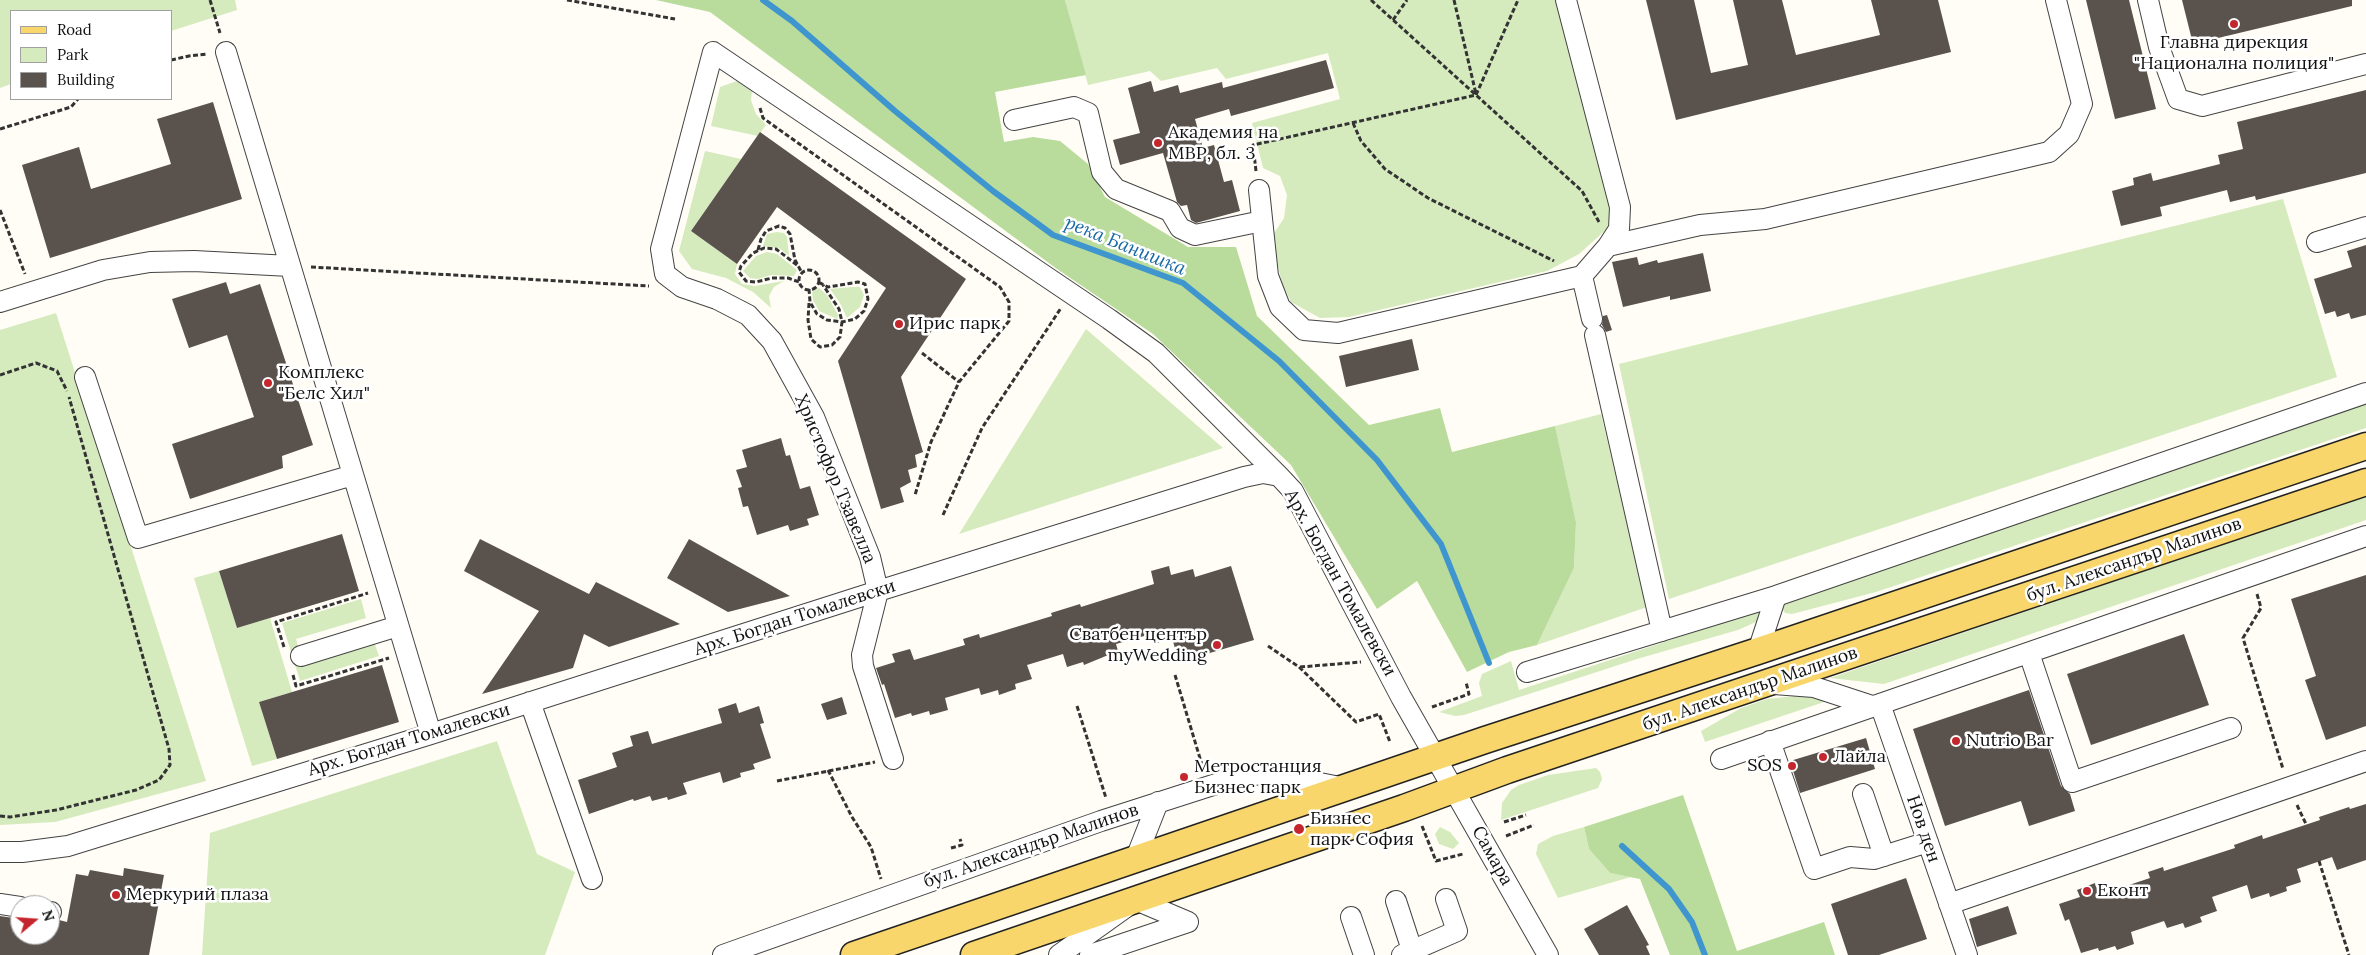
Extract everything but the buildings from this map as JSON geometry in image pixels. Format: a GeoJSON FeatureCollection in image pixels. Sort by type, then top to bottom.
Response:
{"type":"FeatureCollection","features":[{"type":"Feature","properties":{"kind":"main road","name":"бул. Александър Малинов"},"geometry":{"type":"LineString","coordinates":[[854,955],[1486,740],[1758,652],[2366,446]]}},
{"type":"Feature","properties":{"kind":"main road","name":"бул. Александър Малинов"},"geometry":{"type":"LineString","coordinates":[[974,955],[2366,482]]}},
{"type":"Feature","properties":{"kind":"street"},"geometry":{"type":"LineString","coordinates":[[1259,190],[1268,276],[1280,307],[1304,330],[1338,333],[1582,276],[1608,246],[1619,229],[1620,208],[1566,0]]}},
{"type":"Feature","properties":{"kind":"street"},"geometry":{"type":"LineString","coordinates":[[1608,246],[1700,225],[1765,219],[2049,152],[2069,134],[2082,104],[2056,0]]}},
{"type":"Feature","properties":{"kind":"street"},"geometry":{"type":"LineString","coordinates":[[2148,0],[2159,46],[2178,99],[2202,106],[2366,64]]}},
{"type":"Feature","properties":{"kind":"street"},"geometry":{"type":"LineString","coordinates":[[226,52],[431,734]]}},
{"type":"Feature","properties":{"kind":"street","name":"Христофор Тзавелла"},"geometry":{"type":"LineString","coordinates":[[760,84],[713,52],[662,249],[665,274],[682,287],[717,299],[748,316],[772,341],[814,417],[870,557],[878,591]]}},
{"type":"Feature","properties":{"kind":"street"},"geometry":{"type":"LineString","coordinates":[[760,84],[1156,353],[1279,476]]}},
{"type":"Feature","properties":{"kind":"street"},"geometry":{"type":"LineString","coordinates":[[1014,120],[1074,107],[1088,113],[1102,172],[1116,189],[1170,211],[1180,228],[1195,235],[1262,221]]}},
{"type":"Feature","properties":{"kind":"street"},"geometry":{"type":"LineString","coordinates":[[2317,242],[2366,227]]}},
{"type":"Feature","properties":{"kind":"street"},"geometry":{"type":"LineString","coordinates":[[0,302],[102,270],[150,262],[194,260],[290,266]]}},
{"type":"Feature","properties":{"kind":"street"},"geometry":{"type":"LineString","coordinates":[[1582,276],[1662,631]]}},
{"type":"Feature","properties":{"kind":"street"},"geometry":{"type":"LineString","coordinates":[[85,377],[138,538],[353,475]]}},
{"type":"Feature","properties":{"kind":"street"},"geometry":{"type":"LineString","coordinates":[[1527,672],[1776,596],[2366,393]]}},
{"type":"Feature","properties":{"kind":"street","name":"Арх. Богдан Томалевски"},"geometry":{"type":"LineString","coordinates":[[0,852],[22,852],[68,846],[431,734],[878,591],[1262,473],[1279,476],[1293,491],[1401,697],[1437,758]]}},
{"type":"Feature","properties":{"kind":"street"},"geometry":{"type":"LineString","coordinates":[[1721,759],[2366,536]]}},
{"type":"Feature","properties":{"kind":"street"},"geometry":{"type":"LineString","coordinates":[[878,591],[862,655],[863,666],[893,759]]}},
{"type":"Feature","properties":{"kind":"street"},"geometry":{"type":"LineString","coordinates":[[1758,652],[1776,596]]}},
{"type":"Feature","properties":{"kind":"street"},"geometry":{"type":"LineString","coordinates":[[294,655],[396,621]]}},
{"type":"Feature","properties":{"kind":"street"},"geometry":{"type":"LineString","coordinates":[[2029,652],[2072,782],[2231,728]]}},
{"type":"Feature","properties":{"kind":"street"},"geometry":{"type":"LineString","coordinates":[[1767,684],[1814,687],[1876,705]]}},
{"type":"Feature","properties":{"kind":"street"},"geometry":{"type":"LineString","coordinates":[[530,702],[592,879]]}},
{"type":"Feature","properties":{"kind":"street","name":"Нов ден"},"geometry":{"type":"LineString","coordinates":[[1876,705],[1928,842],[1967,955]]}},
{"type":"Feature","properties":{"kind":"street"},"geometry":{"type":"LineString","coordinates":[[1770,742],[1814,869],[1850,857],[1874,859],[1928,842]]}},
{"type":"Feature","properties":{"kind":"street","name":"Самара"},"geometry":{"type":"LineString","coordinates":[[1437,758],[1548,955]]}},
{"type":"Feature","properties":{"kind":"street"},"geometry":{"type":"LineString","coordinates":[[1950,904],[2366,761]]}},
{"type":"Feature","properties":{"kind":"street","name":"бул. Александър Малинов"},"geometry":{"type":"LineString","coordinates":[[724,955],[1121,814],[1238,777],[1269,773],[1345,788]]}},
{"type":"Feature","properties":{"kind":"street"},"geometry":{"type":"LineString","coordinates":[[1864,794],[1884,856]]}},
{"type":"Feature","properties":{"kind":"street"},"geometry":{"type":"LineString","coordinates":[[1136,858],[1147,825],[1158,802]]}},
{"type":"Feature","properties":{"kind":"street"},"geometry":{"type":"LineString","coordinates":[[1121,814],[1147,825]]}},
{"type":"Feature","properties":{"kind":"street"},"geometry":{"type":"LineString","coordinates":[[1396,901],[1407,952],[1457,931],[1446,899]]}},
{"type":"Feature","properties":{"kind":"street"},"geometry":{"type":"LineString","coordinates":[[1090,955],[1188,922],[1136,900]]}},
{"type":"Feature","properties":{"kind":"street","name":"бул. Александър Малинов"},"geometry":{"type":"LineString","coordinates":[[1059,955],[1136,900]]}},
{"type":"Feature","properties":{"kind":"street"},"geometry":{"type":"LineString","coordinates":[[1351,917],[1364,955]]}},
{"type":"Feature","properties":{"kind":"path"},"geometry":{"type":"LineString","coordinates":[[172,60],[226,52],[210,0]]}},
{"type":"Feature","properties":{"kind":"path"},"geometry":{"type":"LineString","coordinates":[[567,0],[675,20]]}},
{"type":"Feature","properties":{"kind":"path"},"geometry":{"type":"LineString","coordinates":[[1371,0],[1582,191],[1598,219],[1608,246]]}},
{"type":"Feature","properties":{"kind":"path"},"geometry":{"type":"LineString","coordinates":[[1393,20],[1407,0]]}},
{"type":"Feature","properties":{"kind":"path"},"geometry":{"type":"LineString","coordinates":[[1454,0],[1476,95]]}},
{"type":"Feature","properties":{"kind":"path"},"geometry":{"type":"LineString","coordinates":[[1476,95],[1518,0]]}},
{"type":"Feature","properties":{"kind":"path"},"geometry":{"type":"LineString","coordinates":[[760,84],[756,96],[763,118],[1000,287],[1009,302],[1009,321],[959,382],[931,442],[914,496]]}},
{"type":"Feature","properties":{"kind":"path"},"geometry":{"type":"LineString","coordinates":[[1259,190],[1253,145],[1476,95]]}},
{"type":"Feature","properties":{"kind":"path"},"geometry":{"type":"LineString","coordinates":[[0,129],[71,107],[77,100]]}},
{"type":"Feature","properties":{"kind":"path"},"geometry":{"type":"LineString","coordinates":[[1353,123],[1361,141],[1385,169],[1421,193],[1582,276]]}},
{"type":"Feature","properties":{"kind":"path"},"geometry":{"type":"LineString","coordinates":[[0,210],[26,278],[42,288]]}},
{"type":"Feature","properties":{"kind":"path"},"geometry":{"type":"LineString","coordinates":[[758,251],[761,239],[766,231],[779,226],[785,228],[790,234],[797,265],[802,273]]}},
{"type":"Feature","properties":{"kind":"path"},"geometry":{"type":"LineString","coordinates":[[797,265],[776,249],[764,248],[741,266],[739,272],[746,280],[756,282],[772,278],[788,278],[799,282],[802,287],[809,289],[815,287],[818,282],[814,271],[807,270],[802,273],[799,282]]}},
{"type":"Feature","properties":{"kind":"path"},"geometry":{"type":"LineString","coordinates":[[290,266],[682,287]]}},
{"type":"Feature","properties":{"kind":"path"},"geometry":{"type":"LineString","coordinates":[[810,302],[817,314],[827,320],[842,322],[855,319],[864,311],[868,299],[865,284],[858,282],[842,286],[828,286],[818,282]]}},
{"type":"Feature","properties":{"kind":"path"},"geometry":{"type":"LineString","coordinates":[[809,289],[808,320],[811,339],[820,346],[832,345],[840,337],[842,322],[840,309],[823,284]]}},
{"type":"Feature","properties":{"kind":"path"},"geometry":{"type":"LineString","coordinates":[[943,515],[982,428],[1070,293]]}},
{"type":"Feature","properties":{"kind":"path"},"geometry":{"type":"LineString","coordinates":[[922,353],[959,382]]}},
{"type":"Feature","properties":{"kind":"path"},"geometry":{"type":"LineString","coordinates":[[0,374],[36,363],[57,371],[67,391],[169,749],[170,765],[159,780],[136,790],[56,810],[10,817],[0,816]]}},
{"type":"Feature","properties":{"kind":"path"},"geometry":{"type":"LineString","coordinates":[[386,587],[276,622],[294,655],[296,686],[406,652]]}},
{"type":"Feature","properties":{"kind":"path"},"geometry":{"type":"LineString","coordinates":[[2257,594],[2261,608],[2243,638],[2288,787],[2306,824]]}},
{"type":"Feature","properties":{"kind":"path"},"geometry":{"type":"LineString","coordinates":[[1268,646],[1299,667],[1356,722],[1379,714],[1390,742]]}},
{"type":"Feature","properties":{"kind":"path"},"geometry":{"type":"LineString","coordinates":[[1299,667],[1360,662],[1380,654]]}},
{"type":"Feature","properties":{"kind":"path"},"geometry":{"type":"LineString","coordinates":[[1175,675],[1202,765]]}},
{"type":"Feature","properties":{"kind":"path"},"geometry":{"type":"LineString","coordinates":[[1432,707],[1469,694],[1466,682]]}},
{"type":"Feature","properties":{"kind":"path"},"geometry":{"type":"LineString","coordinates":[[1077,706],[1106,799]]}},
{"type":"Feature","properties":{"kind":"path"},"geometry":{"type":"LineString","coordinates":[[778,781],[893,759]]}},
{"type":"Feature","properties":{"kind":"path"},"geometry":{"type":"LineString","coordinates":[[828,770],[852,817],[871,847],[881,878]]}},
{"type":"Feature","properties":{"kind":"path"},"geometry":{"type":"LineString","coordinates":[[1504,822],[1526,815]]}},
{"type":"Feature","properties":{"kind":"path"},"geometry":{"type":"LineString","coordinates":[[1506,836],[1534,825]]}},
{"type":"Feature","properties":{"kind":"path"},"geometry":{"type":"LineString","coordinates":[[1422,826],[1436,861],[1463,854]]}},
{"type":"Feature","properties":{"kind":"path"},"geometry":{"type":"LineString","coordinates":[[951,848],[962,844],[960,838]]}},
{"type":"Feature","properties":{"kind":"path"},"geometry":{"type":"LineString","coordinates":[[2319,861],[2349,955]]}},
{"type":"Feature","properties":{"kind":"green space"},"geometry":{"type":"Polygon","coordinates":[[[0,0],[235,0],[237,10],[172,31],[172,10],[10,10],[10,84],[0,88],[0,0]]]}},
{"type":"Feature","properties":{"kind":"green space"},"geometry":{"type":"Polygon","coordinates":[[[656,0],[1065,0],[1086,75],[995,92],[1004,142],[1033,137],[1060,141],[1088,164],[1105,197],[1188,247],[1236,247],[1257,316],[1369,425],[1440,408],[1452,452],[1555,426],[1576,522],[1574,568],[1537,645],[1509,652],[1467,672],[1417,581],[1377,609],[1291,465],[1153,334],[1057,269],[710,12],[656,0]]]}},
{"type":"Feature","properties":{"kind":"green space"},"geometry":{"type":"Polygon","coordinates":[[[1065,0],[1561,0],[1613,207],[1609,227],[1579,254],[1547,271],[1349,317],[1320,318],[1291,302],[1282,283],[1271,238],[1284,218],[1287,195],[1280,176],[1263,168],[1252,123],[1340,99],[1328,53],[1226,79],[1217,68],[1161,81],[1150,71],[1088,85],[1065,0]]]}},
{"type":"Feature","properties":{"kind":"green space"},"geometry":{"type":"Polygon","coordinates":[[[737,81],[752,91],[751,100],[756,114],[766,125],[758,136],[711,126],[720,87],[737,81]]]}},
{"type":"Feature","properties":{"kind":"green space"},"geometry":{"type":"Polygon","coordinates":[[[705,151],[741,159],[691,231],[737,264],[735,274],[742,284],[755,286],[784,281],[774,287],[769,296],[771,308],[753,292],[726,278],[692,269],[679,251],[705,151]]]}},
{"type":"Feature","properties":{"kind":"green space"},"geometry":{"type":"Polygon","coordinates":[[[2283,199],[2337,377],[1669,599],[1619,364],[2283,199]]]}},
{"type":"Feature","properties":{"kind":"green space"},"geometry":{"type":"Polygon","coordinates":[[[784,233],[787,237],[789,256],[779,248],[763,246],[767,234],[784,233]]]}},
{"type":"Feature","properties":{"kind":"green space"},"geometry":{"type":"Polygon","coordinates":[[[767,252],[777,254],[797,270],[794,276],[771,275],[758,279],[750,278],[743,271],[756,256],[767,252]]]}},
{"type":"Feature","properties":{"kind":"green space"},"geometry":{"type":"Polygon","coordinates":[[[860,287],[864,295],[860,307],[847,318],[840,303],[830,289],[860,287]]]}},
{"type":"Feature","properties":{"kind":"green space"},"geometry":{"type":"Polygon","coordinates":[[[819,288],[827,295],[838,315],[837,319],[819,311],[813,300],[812,292],[819,288]]]}},
{"type":"Feature","properties":{"kind":"green space"},"geometry":{"type":"Polygon","coordinates":[[[56,313],[206,781],[55,822],[0,825],[0,330],[56,313]]]}},
{"type":"Feature","properties":{"kind":"green space"},"geometry":{"type":"Polygon","coordinates":[[[1086,329],[1223,448],[959,534],[1086,329]]]}},
{"type":"Feature","properties":{"kind":"green space"},"geometry":{"type":"Polygon","coordinates":[[[2366,404],[2366,428],[1876,592],[1792,614],[1785,613],[1782,608],[1784,603],[1852,578],[2366,404]]]}},
{"type":"Feature","properties":{"kind":"green space"},"geometry":{"type":"Polygon","coordinates":[[[1601,414],[1647,607],[1537,645],[1574,568],[1576,522],[1555,426],[1601,414]]]}},
{"type":"Feature","properties":{"kind":"green space"},"geometry":{"type":"Polygon","coordinates":[[[2366,496],[2366,520],[1884,684],[1830,678],[2366,496]]]}},
{"type":"Feature","properties":{"kind":"green space"},"geometry":{"type":"Polygon","coordinates":[[[219,571],[237,628],[270,618],[292,692],[259,702],[277,759],[252,766],[194,578],[219,571]]]}},
{"type":"Feature","properties":{"kind":"green space"},"geometry":{"type":"Polygon","coordinates":[[[361,599],[366,618],[296,639],[301,656],[373,639],[379,656],[300,681],[282,623],[361,599]]]}},
{"type":"Feature","properties":{"kind":"green space"},"geometry":{"type":"Polygon","coordinates":[[[1755,612],[1760,614],[1758,621],[1738,630],[1637,659],[1464,715],[1455,716],[1439,712],[1482,696],[1479,683],[1482,674],[1511,661],[1519,690],[1755,612]]]}},
{"type":"Feature","properties":{"kind":"green space"},"geometry":{"type":"Polygon","coordinates":[[[1805,695],[1830,700],[1705,742],[1701,731],[1741,708],[1767,699],[1805,695]]]}},
{"type":"Feature","properties":{"kind":"green space"},"geometry":{"type":"Polygon","coordinates":[[[497,741],[537,854],[575,872],[545,955],[202,955],[210,833],[497,741]]]}},
{"type":"Feature","properties":{"kind":"green space"},"geometry":{"type":"Polygon","coordinates":[[[1596,768],[1600,772],[1602,779],[1598,788],[1501,820],[1502,803],[1511,790],[1519,785],[1548,775],[1596,768]]]}},
{"type":"Feature","properties":{"kind":"green space"},"geometry":{"type":"Polygon","coordinates":[[[1683,795],[1737,951],[1824,922],[1835,955],[1670,955],[1640,879],[1610,873],[1589,849],[1584,827],[1683,795]]]}},
{"type":"Feature","properties":{"kind":"green space"},"geometry":{"type":"Polygon","coordinates":[[[1440,827],[1450,832],[1459,843],[1453,849],[1439,844],[1435,834],[1440,827]]]}},
{"type":"Feature","properties":{"kind":"green space"},"geometry":{"type":"Polygon","coordinates":[[[1584,827],[1589,849],[1610,873],[1631,877],[1558,898],[1536,854],[1538,844],[1553,836],[1584,827]]]}},
{"type":"Feature","properties":{"kind":"waterway","name":"река Банишка"},"geometry":{"type":"LineString","coordinates":[[763,0],[792,21],[895,111],[993,191],[1053,235],[1183,283],[1279,361],[1377,460],[1441,544],[1489,663]]}},
{"type":"Feature","properties":{"kind":"waterway","name":"река Банишка"},"geometry":{"type":"LineString","coordinates":[[1622,846],[1669,889],[1692,922],[1705,955]]}},
{"type":"Feature","properties":{"kind":"place","name":"Главна дирекция \"Национална полиция\""},"geometry":{"type":"Point","coordinates":[2234,24]}},
{"type":"Feature","properties":{"kind":"place","name":"Академия на МВР, бл. 3"},"geometry":{"type":"Point","coordinates":[1158,143]}},
{"type":"Feature","properties":{"kind":"place","name":"Ирис парк"},"geometry":{"type":"Point","coordinates":[899,324]}},
{"type":"Feature","properties":{"kind":"place","name":"Комплекс \"Белс Хил\""},"geometry":{"type":"Point","coordinates":[268,383]}},
{"type":"Feature","properties":{"kind":"place","name":"Сватбен център myWedding"},"geometry":{"type":"Point","coordinates":[1217,645]}},
{"type":"Feature","properties":{"kind":"place","name":"Nutrio Bar"},"geometry":{"type":"Point","coordinates":[1956,741]}},
{"type":"Feature","properties":{"kind":"place","name":"Лайла"},"geometry":{"type":"Point","coordinates":[1823,757]}},
{"type":"Feature","properties":{"kind":"place","name":"SOS"},"geometry":{"type":"Point","coordinates":[1792,766]}},
{"type":"Feature","properties":{"kind":"place","name":"Метростанция Бизнес парк"},"geometry":{"type":"Point","coordinates":[1184,777]}},
{"type":"Feature","properties":{"kind":"place","name":"Бизнес парк София"},"geometry":{"type":"Point","coordinates":[1299,829]}},
{"type":"Feature","properties":{"kind":"place","name":"Еконт"},"geometry":{"type":"Point","coordinates":[2087,891]}},
{"type":"Feature","properties":{"kind":"place","name":"Меркурий плаза"},"geometry":{"type":"Point","coordinates":[116,895]}}]}
